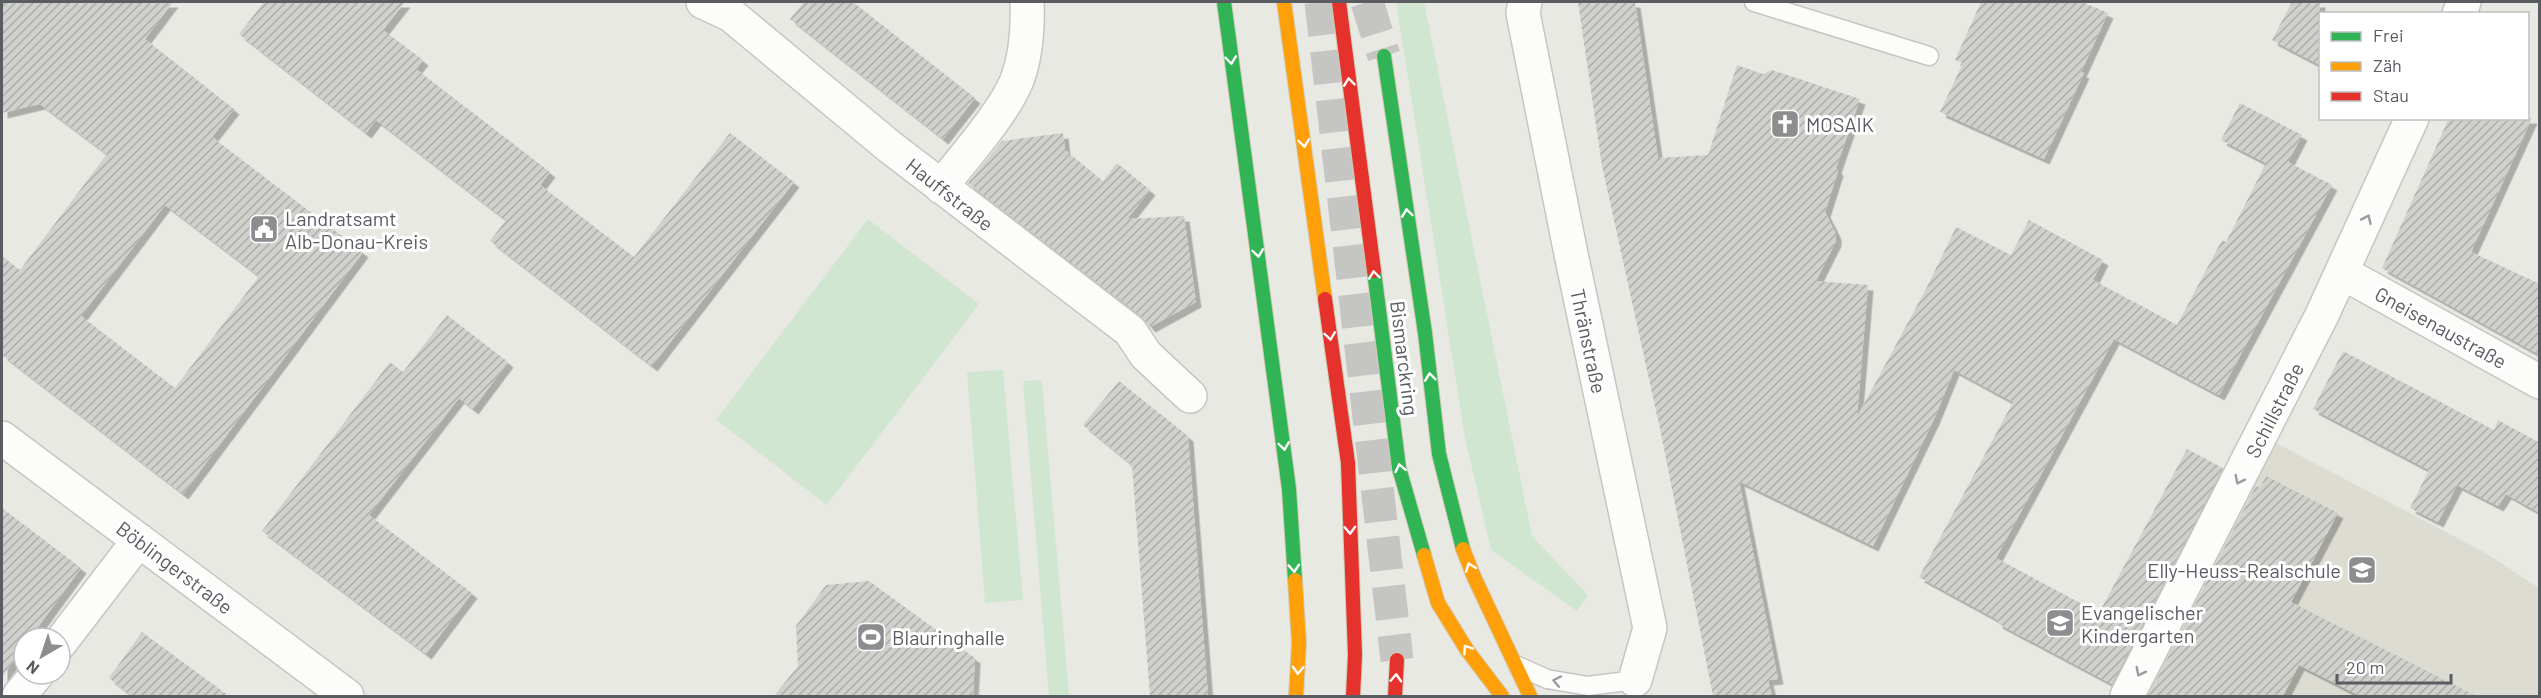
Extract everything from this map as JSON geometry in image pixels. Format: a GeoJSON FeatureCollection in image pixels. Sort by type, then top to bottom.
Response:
{"type":"FeatureCollection","features":[{"type":"Feature","properties":{"kind":"main road"},"geometry":{"type":"LineString","coordinates":[[1224,2],[1289,489],[1299,643],[1296,696]]}},
{"type":"Feature","properties":{"kind":"main road"},"geometry":{"type":"LineString","coordinates":[[1284,2],[1348,463],[1355,655],[1353,696]]}},
{"type":"Feature","properties":{"kind":"main road","name":"Bismarckring"},"geometry":{"type":"LineString","coordinates":[[1339,2],[1399,468],[1438,603],[1467,650],[1502,696]]}},
{"type":"Feature","properties":{"kind":"main road"},"geometry":{"type":"LineString","coordinates":[[1384,56],[1425,333],[1439,454],[1459,537],[1470,567],[1530,696]]}},
{"type":"Feature","properties":{"kind":"main road"},"geometry":{"type":"LineString","coordinates":[[1395,696],[1397,660]]}},
{"type":"Feature","properties":{"kind":"street"},"geometry":{"type":"LineString","coordinates":[[941,188],[1006,101],[1016,80],[1028,22],[1027,2]]}},
{"type":"Feature","properties":{"kind":"street","name":"Thränstraße"},"geometry":{"type":"LineString","coordinates":[[1525,2],[1523,13],[1571,254],[1650,628],[1635,680]]}},
{"type":"Feature","properties":{"kind":"street","name":"Hauffstraße"},"geometry":{"type":"LineString","coordinates":[[724,6],[941,188],[1130,331],[1146,355],[1190,396]]}},
{"type":"Feature","properties":{"kind":"street","name":"Schillstraße"},"geometry":{"type":"LineString","coordinates":[[2127,696],[2343,273],[2411,120]]}},
{"type":"Feature","properties":{"kind":"street","name":"Gneisenaustraße"},"geometry":{"type":"LineString","coordinates":[[2343,273],[2540,382]]}},
{"type":"Feature","properties":{"kind":"street","name":"Böblingerstraße"},"geometry":{"type":"LineString","coordinates":[[2,438],[347,696]]}},
{"type":"Feature","properties":{"kind":"street"},"geometry":{"type":"LineString","coordinates":[[72,627],[139,540]]}},
{"type":"Feature","properties":{"kind":"lane"},"geometry":{"type":"LineString","coordinates":[[1754,2],[1929,56]]}},
{"type":"Feature","properties":{"kind":"lane"},"geometry":{"type":"LineString","coordinates":[[1517,666],[1547,679],[1587,686],[1635,680]]}},
{"type":"Feature","properties":{"kind":"shaded area","name":"Elly-Heuss-Realschule"},"geometry":{"type":"Polygon","coordinates":[[[2276,443],[2486,553],[2539,588],[2539,696],[2145,696],[2276,443]]]}},
{"type":"Feature","properties":{"kind":"green space"},"geometry":{"type":"Polygon","coordinates":[[[1396,2],[1424,2],[1532,536],[1588,595],[1577,611],[1491,550],[1465,438],[1396,2]]]}},
{"type":"Feature","properties":{"kind":"green space"},"geometry":{"type":"Polygon","coordinates":[[[868,219],[979,304],[827,505],[716,420],[868,219]]]}},
{"type":"Feature","properties":{"kind":"green space"},"geometry":{"type":"Polygon","coordinates":[[[1003,370],[1023,600],[985,603],[967,372],[1003,370]]]}},
{"type":"Feature","properties":{"kind":"green space"},"geometry":{"type":"Polygon","coordinates":[[[1042,380],[1069,696],[1049,696],[1023,381],[1042,380]]]}},
{"type":"Feature","properties":{"kind":"building","name":"Landratsamt Alb-Donau-Kreis"},"geometry":{"type":"Polygon","coordinates":[[[2,2],[173,2],[145,39],[234,109],[212,137],[363,252],[183,494],[2,355],[2,256],[20,270],[107,154],[40,104],[2,113],[2,2]],[[165,205],[81,316],[175,388],[259,276],[165,205]]]}},
{"type":"Feature","properties":{"kind":"building"},"geometry":{"type":"Polygon","coordinates":[[[264,2],[405,2],[383,30],[423,60],[416,69],[550,172],[540,185],[634,257],[730,133],[794,182],[652,366],[490,241],[506,220],[376,120],[366,133],[239,34],[264,2]]]}},
{"type":"Feature","properties":{"kind":"building"},"geometry":{"type":"Polygon","coordinates":[[[804,2],[853,2],[975,98],[943,139],[790,19],[804,2]]]}},
{"type":"Feature","properties":{"kind":"building"},"geometry":{"type":"Polygon","coordinates":[[[1578,2],[1635,2],[1658,158],[1708,155],[1737,65],[1763,74],[1772,70],[1860,99],[1836,168],[1838,171],[1825,212],[1836,234],[1836,241],[1816,281],[1868,285],[1857,417],[1927,287],[1956,227],[2011,255],[2029,220],[2103,260],[2093,280],[2177,325],[2222,240],[2226,242],[2266,163],[2221,140],[2240,103],[2302,135],[2288,162],[2332,185],[2219,395],[2114,339],[1996,558],[2099,613],[2187,449],[2223,468],[2112,684],[1997,623],[1998,620],[1919,577],[2013,402],[1954,370],[1935,417],[1873,546],[1739,481],[1778,679],[1768,680],[1772,696],[1713,696],[1662,438],[1602,166],[1578,2]]]}},
{"type":"Feature","properties":{"kind":"building"},"geometry":{"type":"Polygon","coordinates":[[[1981,2],[2082,2],[2108,13],[2081,72],[2084,73],[2044,159],[1940,112],[1963,63],[1955,60],[1981,2]]]}},
{"type":"Feature","properties":{"kind":"building"},"geometry":{"type":"Polygon","coordinates":[[[2292,2],[2320,2],[2319,64],[2272,40],[2292,2]]]}},
{"type":"Feature","properties":{"kind":"building"},"geometry":{"type":"Polygon","coordinates":[[[2532,118],[2471,252],[2540,284],[2540,355],[2382,268],[2448,120],[2529,120],[2532,118]]]}},
{"type":"Feature","properties":{"kind":"building"},"geometry":{"type":"Polygon","coordinates":[[[1063,133],[1065,150],[1103,181],[1117,163],[1150,190],[1127,219],[1184,216],[1196,302],[1150,327],[1141,316],[968,183],[1002,141],[1063,133]]]}},
{"type":"Feature","properties":{"kind":"building"},"geometry":{"type":"Polygon","coordinates":[[[447,315],[508,362],[473,409],[459,398],[369,515],[472,593],[426,654],[262,531],[390,362],[403,372],[447,315]]]}},
{"type":"Feature","properties":{"kind":"building"},"geometry":{"type":"Polygon","coordinates":[[[2343,351],[2494,430],[2498,420],[2540,443],[2540,513],[2506,494],[2498,506],[2457,485],[2438,522],[2410,508],[2429,470],[2313,409],[2343,351]]]}},
{"type":"Feature","properties":{"kind":"building"},"geometry":{"type":"Polygon","coordinates":[[[1119,381],[1188,436],[1208,696],[1150,696],[1132,465],[1083,425],[1119,381]]]}},
{"type":"Feature","properties":{"kind":"building"},"geometry":{"type":"Polygon","coordinates":[[[2266,476],[2338,513],[2291,602],[2476,696],[2360,696],[2299,665],[2283,696],[2148,696],[2256,486],[2260,488],[2266,476]]]}},
{"type":"Feature","properties":{"kind":"building"},"geometry":{"type":"Polygon","coordinates":[[[2,508],[81,568],[39,626],[12,626],[12,663],[2,677],[2,508]]]}},
{"type":"Feature","properties":{"kind":"building","name":"Blauringhalle"},"geometry":{"type":"Polygon","coordinates":[[[869,581],[975,658],[973,696],[774,696],[798,666],[796,626],[826,585],[869,581]]]}},
{"type":"Feature","properties":{"kind":"building"},"geometry":{"type":"Polygon","coordinates":[[[142,632],[229,696],[132,696],[109,678],[142,632]]]}},
{"type":"Feature","properties":{"kind":"tunnel"},"geometry":{"type":"LineString","coordinates":[[1321,2],[1397,660]]}},
{"type":"Feature","properties":{"kind":"tunnel"},"geometry":{"type":"LineString","coordinates":[[1367,2],[1384,56]]}},
{"type":"Feature","properties":{"kind":"traffic: fast"},"geometry":{"type":"LineString","coordinates":[[1224,2],[1289,489],[1295,580]]}},
{"type":"Feature","properties":{"kind":"traffic: fast"},"geometry":{"type":"LineString","coordinates":[[1384,56],[1425,333],[1439,454],[1463,549]]}},
{"type":"Feature","properties":{"kind":"traffic: fast"},"geometry":{"type":"LineString","coordinates":[[1374,271],[1399,468],[1424,555]]}},
{"type":"Feature","properties":{"kind":"traffic: slow"},"geometry":{"type":"LineString","coordinates":[[1284,2],[1325,299]]}},
{"type":"Feature","properties":{"kind":"traffic: slow"},"geometry":{"type":"LineString","coordinates":[[1463,549],[1530,696]]}},
{"type":"Feature","properties":{"kind":"traffic: slow"},"geometry":{"type":"LineString","coordinates":[[1424,555],[1438,603],[1467,650],[1502,696]]}},
{"type":"Feature","properties":{"kind":"traffic: slow"},"geometry":{"type":"LineString","coordinates":[[1295,580],[1299,643],[1296,696]]}},
{"type":"Feature","properties":{"kind":"traffic: jam"},"geometry":{"type":"LineString","coordinates":[[1339,2],[1374,271]]}},
{"type":"Feature","properties":{"kind":"traffic: jam"},"geometry":{"type":"LineString","coordinates":[[1325,299],[1348,463],[1355,655],[1353,696]]}},
{"type":"Feature","properties":{"kind":"traffic: jam"},"geometry":{"type":"LineString","coordinates":[[1395,696],[1397,660]]}},
{"type":"Feature","properties":{"kind":"place","name":"MOSAIK"},"geometry":{"type":"Point","coordinates":[1785,124]}},
{"type":"Feature","properties":{"kind":"place","name":"Landratsamt Alb-Donau-Kreis"},"geometry":{"type":"Point","coordinates":[264,229]}},
{"type":"Feature","properties":{"kind":"place","name":"Elly-Heuss-Realschule"},"geometry":{"type":"Point","coordinates":[2362,570]}},
{"type":"Feature","properties":{"kind":"place","name":"Evangelischer Kindergarten"},"geometry":{"type":"Point","coordinates":[2060,623]}},
{"type":"Feature","properties":{"kind":"place","name":"Blauringhalle"},"geometry":{"type":"Point","coordinates":[871,637]}}]}
